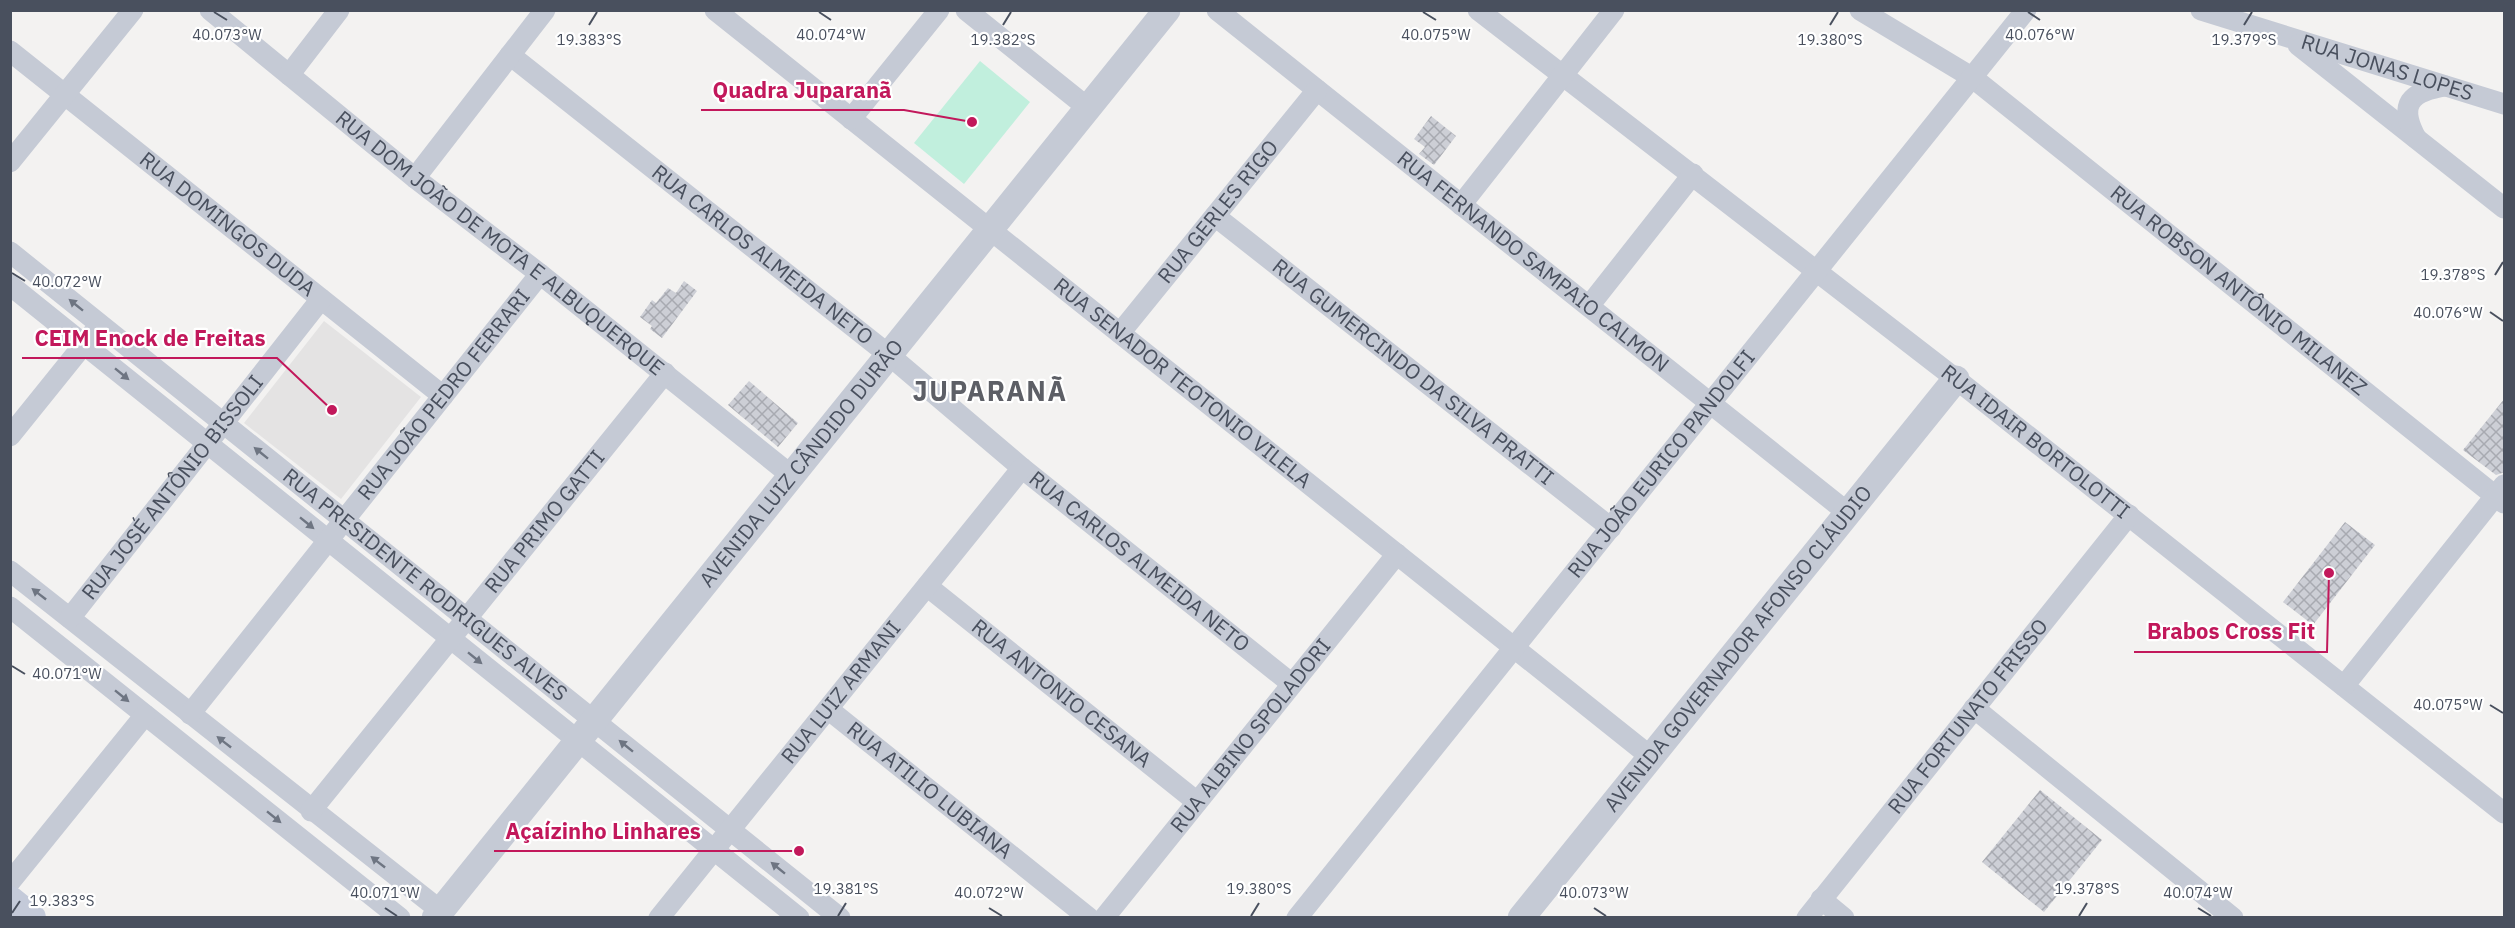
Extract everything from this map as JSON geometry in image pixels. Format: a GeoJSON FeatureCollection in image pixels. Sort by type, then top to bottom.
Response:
{"type":"FeatureCollection","features":[{"type":"Feature","properties":{"kind":"main road"},"geometry":{"type":"LineString","coordinates":[[10,901],[31,918]]}},
{"type":"Feature","properties":{"kind":"street"},"geometry":{"type":"LineString","coordinates":[[10,162],[133,10]]}},
{"type":"Feature","properties":{"kind":"street","name":"RUA DOM JOÃO DE MOTA E ALBUQUERQUE"},"geometry":{"type":"LineString","coordinates":[[210,10],[415,178],[540,274],[792,476]]}},
{"type":"Feature","properties":{"kind":"street"},"geometry":{"type":"LineString","coordinates":[[288,75],[339,10]]}},
{"type":"Feature","properties":{"kind":"street"},"geometry":{"type":"LineString","coordinates":[[415,178],[545,10]]}},
{"type":"Feature","properties":{"kind":"street"},"geometry":{"type":"LineString","coordinates":[[851,119],[939,10]]}},
{"type":"Feature","properties":{"kind":"street"},"geometry":{"type":"LineString","coordinates":[[966,10],[1088,108]]}},
{"type":"Feature","properties":{"kind":"street","name":"AVENIDA LUIZ CÂNDIDO DURÃO"},"geometry":{"type":"LineString","coordinates":[[438,914],[1167,10]]}},
{"type":"Feature","properties":{"kind":"street","name":"RUA FERNANDO SAMPAIO CALMON"},"geometry":{"type":"LineString","coordinates":[[1217,10],[1848,513]]}},
{"type":"Feature","properties":{"kind":"street","name":"RUA IDAIR BORTOLOTTI"},"geometry":{"type":"LineString","coordinates":[[1478,10],[1818,271],[2505,813]]}},
{"type":"Feature","properties":{"kind":"street"},"geometry":{"type":"LineString","coordinates":[[1461,205],[1614,10]]}},
{"type":"Feature","properties":{"kind":"street","name":"RUA ROBSON ANTÔNIO MILANEZ"},"geometry":{"type":"LineString","coordinates":[[1860,10],[1973,78],[2502,495]]}},
{"type":"Feature","properties":{"kind":"street","name":"RUA JOÃO EURICO PANDOLFI"},"geometry":{"type":"LineString","coordinates":[[1297,918],[2026,10]]}},
{"type":"Feature","properties":{"kind":"street","name":"RUA JONAS LOPES"},"geometry":{"type":"LineString","coordinates":[[2201,10],[2505,104]]}},
{"type":"Feature","properties":{"kind":"street","name":"RUA SENADOR TEOTONIO VILELA"},"geometry":{"type":"LineString","coordinates":[[726,14],[851,119],[1651,757]]}},
{"type":"Feature","properties":{"kind":"street"},"geometry":{"type":"LineString","coordinates":[[2288,37],[2505,208]]}},
{"type":"Feature","properties":{"kind":"street","name":"RUA DOMINGOS DUDA"},"geometry":{"type":"LineString","coordinates":[[10,51],[443,396]]}},
{"type":"Feature","properties":{"kind":"street","name":"RUA CARLOS ALMEIDA NETO"},"geometry":{"type":"LineString","coordinates":[[510,55],[889,355],[1022,468],[1292,684]]}},
{"type":"Feature","properties":{"kind":"street"},"geometry":{"type":"LineString","coordinates":[[2416,138],[2408,123],[2406,111],[2410,100],[2420,93],[2446,86]]}},
{"type":"Feature","properties":{"kind":"street","name":"RUA GERLES RIGO"},"geometry":{"type":"LineString","coordinates":[[1120,333],[1317,90]]}},
{"type":"Feature","properties":{"kind":"street"},"geometry":{"type":"LineString","coordinates":[[1588,306],[1693,174]]}},
{"type":"Feature","properties":{"kind":"street","name":"RUA GUMERCINDO DA SILVA PRATTI"},"geometry":{"type":"LineString","coordinates":[[1215,216],[1611,528]]}},
{"type":"Feature","properties":{"kind":"street","name":"RUA PRESIDENTE RODRIGUES ALVES"},"geometry":{"type":"LineString","coordinates":[[10,252],[467,618],[714,849],[799,918]]}},
{"type":"Feature","properties":{"kind":"street","name":"RUA JOÃO PEDRO FERRARI"},"geometry":{"type":"LineString","coordinates":[[190,714],[540,274]]}},
{"type":"Feature","properties":{"kind":"street","name":"RUA PRESIDENTE RODRIGUES ALVES"},"geometry":{"type":"LineString","coordinates":[[10,285],[451,638],[731,830],[840,918]]}},
{"type":"Feature","properties":{"kind":"street","name":"RUA JOSÉ ANTÔNIO BISSOLI"},"geometry":{"type":"LineString","coordinates":[[69,618],[321,299]]}},
{"type":"Feature","properties":{"kind":"street"},"geometry":{"type":"LineString","coordinates":[[10,436],[100,324]]}},
{"type":"Feature","properties":{"kind":"street","name":"RUA PRIMO GATTI"},"geometry":{"type":"LineString","coordinates":[[311,811],[665,373]]}},
{"type":"Feature","properties":{"kind":"street","name":"AVENIDA GOVERNADOR AFONSO CLÁUDIO"},"geometry":{"type":"LineString","coordinates":[[1521,918],[1956,379]]}},
{"type":"Feature","properties":{"kind":"street","name":"RUA LUIZ ARMANI"},"geometry":{"type":"LineString","coordinates":[[659,918],[1022,468]]}},
{"type":"Feature","properties":{"kind":"street"},"geometry":{"type":"LineString","coordinates":[[2344,686],[2502,495]]}},
{"type":"Feature","properties":{"kind":"street","name":"RUA FORTUNATO FRISSO"},"geometry":{"type":"LineString","coordinates":[[1807,918],[2128,515]]}},
{"type":"Feature","properties":{"kind":"street","name":"RUA ALBINO SPOLADORI"},"geometry":{"type":"LineString","coordinates":[[1104,918],[1396,554]]}},
{"type":"Feature","properties":{"kind":"street"},"geometry":{"type":"LineString","coordinates":[[10,572],[438,914]]}},
{"type":"Feature","properties":{"kind":"street","name":"RUA ANTONIO CESANA"},"geometry":{"type":"LineString","coordinates":[[927,586],[1197,802]]}},
{"type":"Feature","properties":{"kind":"street"},"geometry":{"type":"LineString","coordinates":[[10,607],[400,918]]}},
{"type":"Feature","properties":{"kind":"street"},"geometry":{"type":"LineString","coordinates":[[1974,708],[2233,918]]}},
{"type":"Feature","properties":{"kind":"street","name":"RUA ATILIO LUBIANA"},"geometry":{"type":"LineString","coordinates":[[828,709],[1089,918]]}},
{"type":"Feature","properties":{"kind":"street"},"geometry":{"type":"LineString","coordinates":[[10,882],[145,715]]}},
{"type":"Feature","properties":{"kind":"street"},"geometry":{"type":"LineString","coordinates":[[1821,899],[1844,918]]}},
{"type":"Feature","properties":{"kind":"shaded area"},"geometry":{"type":"Polygon","coordinates":[[[324,321],[421,397],[341,499],[244,423],[324,321]]]}},
{"type":"Feature","properties":{"kind":"green space"},"geometry":{"type":"Polygon","coordinates":[[[980,61],[1030,102],[964,184],[914,143],[980,61]]]}},
{"type":"Feature","properties":{"kind":"building"},"geometry":{"type":"Polygon","coordinates":[[[1431,116],[1456,136],[1434,165],[1419,154],[1425,147],[1414,139],[1431,116]]]}},
{"type":"Feature","properties":{"kind":"building"},"geometry":{"type":"Polygon","coordinates":[[[684,281],[697,291],[662,338],[640,317],[652,300],[656,303],[668,288],[676,293],[684,281]]]}},
{"type":"Feature","properties":{"kind":"building"},"geometry":{"type":"Polygon","coordinates":[[[749,381],[798,423],[778,447],[728,405],[749,381]]]}},
{"type":"Feature","properties":{"kind":"building"},"geometry":{"type":"Polygon","coordinates":[[[2505,398],[2505,472],[2496,475],[2463,450],[2505,398]]]}},
{"type":"Feature","properties":{"kind":"building"},"geometry":{"type":"Polygon","coordinates":[[[2345,522],[2375,545],[2313,625],[2283,602],[2345,522]]]}},
{"type":"Feature","properties":{"kind":"building"},"geometry":{"type":"Polygon","coordinates":[[[2040,790],[2102,840],[2044,912],[1982,862],[2040,790]]]}},
{"type":"Feature","properties":{"kind":"place","name":"Quadra Juparanã"},"geometry":{"type":"Point","coordinates":[972,122]}},
{"type":"Feature","properties":{"kind":"place","name":"CEIM Enock de Freitas"},"geometry":{"type":"Point","coordinates":[332,410]}},
{"type":"Feature","properties":{"kind":"place","name":"Brabos Cross Fit"},"geometry":{"type":"Point","coordinates":[2329,573]}},
{"type":"Feature","properties":{"kind":"place","name":"Açaízinho Linhares"},"geometry":{"type":"Point","coordinates":[799,851]}},
{"type":"Feature","properties":{"kind":"district","name":"JUPARANÃ"},"geometry":{"type":"Point","coordinates":[990,392]}}]}
